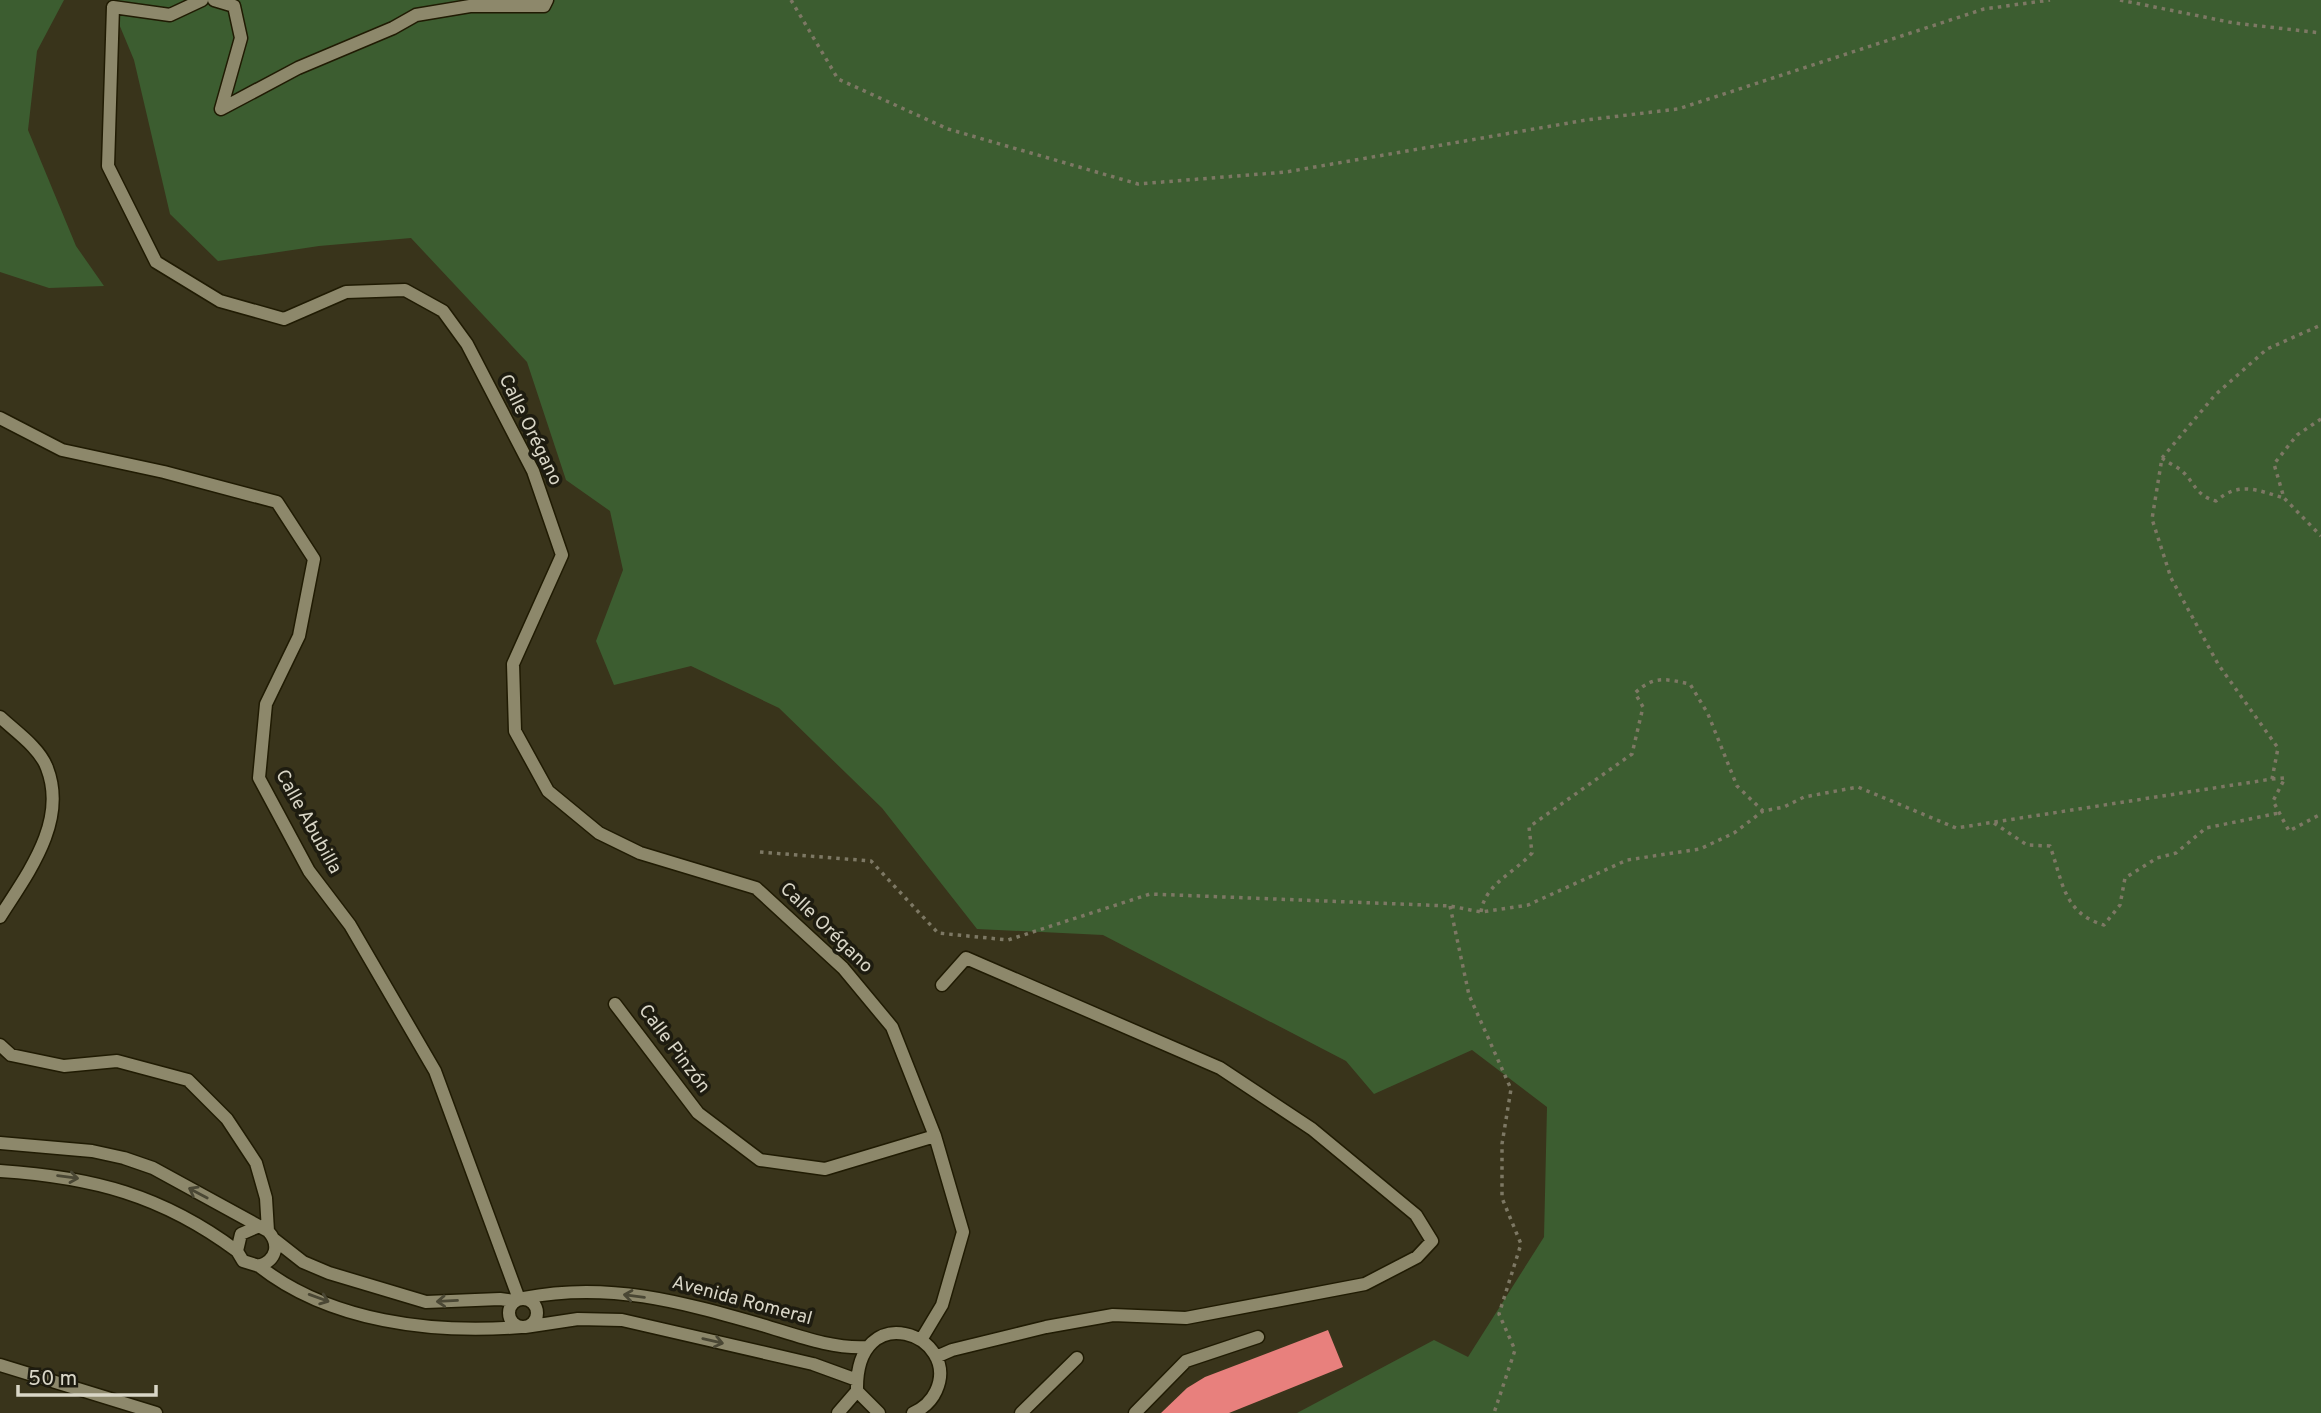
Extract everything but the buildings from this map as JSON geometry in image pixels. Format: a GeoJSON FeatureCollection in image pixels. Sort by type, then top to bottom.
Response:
{"type":"FeatureCollection","features":[{"type":"Feature","properties":{"kind":"street","name":"Calle Orégano"},"geometry":{"type":"LineString","coordinates":[[202,0],[170,15],[113,7],[108,166],[156,262],[220,301],[284,319],[346,292],[405,290],[443,311],[467,344],[533,471],[562,555],[513,664],[514,731],[548,791],[599,833],[640,853],[756,888],[844,968],[891,1027],[935,1136],[963,1232],[942,1305],[921,1340]]}},
{"type":"Feature","properties":{"kind":"street"},"geometry":{"type":"LineString","coordinates":[[214,0],[234,6],[241,38],[221,109],[298,68],[393,28],[416,15],[470,6],[544,6],[547,0]]}},
{"type":"Feature","properties":{"kind":"street","name":"Calle Abubilla"},"geometry":{"type":"LineString","coordinates":[[0,418],[62,450],[164,472],[277,502],[314,559],[299,636],[266,704],[259,778],[309,871],[350,925],[435,1071],[519,1299]]}},
{"type":"Feature","properties":{"kind":"street"},"geometry":{"type":"LineString","coordinates":[[0,716],[26,741],[47,767],[52,797],[47,836],[0,917]]}},
{"type":"Feature","properties":{"kind":"street"},"geometry":{"type":"LineString","coordinates":[[936,1357],[952,1350],[1033,1330],[1113,1315],[1186,1318],[1365,1284],[1417,1257],[1432,1241],[1416,1215],[1333,1146],[1220,1068],[966,958],[942,985]]}},
{"type":"Feature","properties":{"kind":"street","name":"Calle Pinzón"},"geometry":{"type":"LineString","coordinates":[[615,1004],[698,1113],[760,1160],[825,1169],[935,1136]]}},
{"type":"Feature","properties":{"kind":"street"},"geometry":{"type":"LineString","coordinates":[[0,1045],[11,1055],[64,1066],[117,1061],[188,1080],[227,1119],[256,1163],[266,1198],[267,1233],[273,1257],[259,1266]]}},
{"type":"Feature","properties":{"kind":"street","name":"Avenida Romeral"},"geometry":{"type":"LineString","coordinates":[[0,1143],[92,1151],[153,1168],[267,1233],[303,1262],[329,1273],[426,1302],[519,1299],[582,1290],[678,1301],[831,1345],[867,1347]]}},
{"type":"Feature","properties":{"kind":"street"},"geometry":{"type":"LineString","coordinates":[[0,1171],[78,1178],[116,1187],[180,1214],[237,1251],[248,1265],[259,1266],[292,1289],[377,1319],[424,1328],[523,1327],[578,1319],[622,1320],[813,1364],[857,1386],[877,1413]]}},
{"type":"Feature","properties":{"kind":"street"},"geometry":{"type":"LineString","coordinates":[[237,1251],[241,1234],[267,1233]]}},
{"type":"Feature","properties":{"kind":"street"},"geometry":{"type":"LineString","coordinates":[[519,1299],[533,1302],[537,1310],[537,1319],[523,1327],[512,1322],[509,1314],[519,1299]]}},
{"type":"Feature","properties":{"kind":"street"},"geometry":{"type":"LineString","coordinates":[[838,1413],[857,1386],[860,1359],[867,1347],[891,1333],[901,1333],[921,1340],[936,1357],[940,1372],[939,1385],[932,1399],[913,1413]]}},
{"type":"Feature","properties":{"kind":"street"},"geometry":{"type":"LineString","coordinates":[[1135,1413],[1185,1361],[1258,1337]]}},
{"type":"Feature","properties":{"kind":"street"},"geometry":{"type":"LineString","coordinates":[[1021,1413],[1077,1358]]}},
{"type":"Feature","properties":{"kind":"street"},"geometry":{"type":"LineString","coordinates":[[0,1365],[156,1413]]}},
{"type":"Feature","properties":{"kind":"path"},"geometry":{"type":"LineString","coordinates":[[791,0],[838,79],[947,129],[1138,184],[1286,172],[1586,120],[1678,109],[1984,9],[2050,0]]}},
{"type":"Feature","properties":{"kind":"path"},"geometry":{"type":"LineString","coordinates":[[2120,0],[2234,23],[2321,33]]}},
{"type":"Feature","properties":{"kind":"path"},"geometry":{"type":"LineString","coordinates":[[2272,779],[2278,748],[2218,664],[2171,578],[2152,519],[2162,458],[2216,396],[2267,349],[2321,325]]}},
{"type":"Feature","properties":{"kind":"path"},"geometry":{"type":"LineString","coordinates":[[2321,419],[2297,435],[2274,464],[2284,498],[2321,536]]}},
{"type":"Feature","properties":{"kind":"path"},"geometry":{"type":"LineString","coordinates":[[2162,458],[2184,473],[2192,487],[2203,498],[2216,501],[2230,489],[2251,489],[2284,498]]}},
{"type":"Feature","properties":{"kind":"path"},"geometry":{"type":"LineString","coordinates":[[1481,912],[1483,897],[1495,884],[1515,872],[1532,853],[1529,827],[1632,754],[1643,707],[1635,693],[1646,683],[1659,678],[1690,684],[1708,714],[1737,786],[1763,811]]}},
{"type":"Feature","properties":{"kind":"path"},"geometry":{"type":"LineString","coordinates":[[760,852],[871,861],[938,933],[1008,940],[1150,894],[1450,906],[1481,912],[1528,905],[1627,860],[1700,849],[1734,833],[1763,811],[1784,807],[1804,797],[1858,787],[1956,828],[2285,778],[2273,801],[2289,831],[2321,814]]}},
{"type":"Feature","properties":{"kind":"path"},"geometry":{"type":"LineString","coordinates":[[1994,823],[2027,845],[2050,846],[2067,900],[2087,920],[2104,925],[2120,905],[2125,878],[2157,858],[2176,853],[2206,828],[2280,813]]}},
{"type":"Feature","properties":{"kind":"path"},"geometry":{"type":"LineString","coordinates":[[1450,906],[1469,995],[1511,1089],[1502,1144],[1502,1198],[1521,1244],[1499,1314],[1515,1350],[1494,1413]]}},
{"type":"Feature","properties":{"kind":"green space"},"geometry":{"type":"Polygon","coordinates":[[[0,0],[64,0],[37,51],[28,130],[76,246],[104,286],[49,288],[0,272],[0,0]]]}},
{"type":"Feature","properties":{"kind":"green space"},"geometry":{"type":"Polygon","coordinates":[[[109,0],[2321,0],[2321,1413],[1297,1413],[1434,1340],[1468,1357],[1544,1237],[1547,1107],[1472,1050],[1374,1094],[1346,1061],[1103,935],[977,929],[882,808],[779,708],[691,666],[614,685],[596,641],[623,570],[610,511],[566,480],[527,362],[411,238],[319,246],[218,261],[170,214],[134,60],[109,0]]]}}]}
